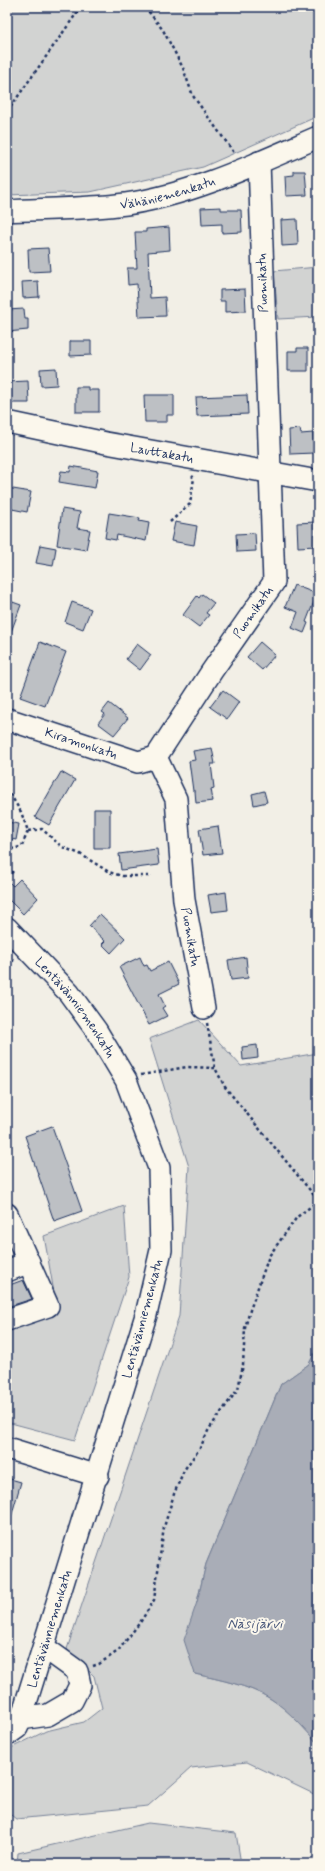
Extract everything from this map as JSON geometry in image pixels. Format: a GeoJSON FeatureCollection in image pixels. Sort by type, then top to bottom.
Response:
{"type":"FeatureCollection","features":[{"type":"Feature","properties":{"kind":"street","name":"Vähäniemenkatu"},"geometry":{"type":"LineString","coordinates":[[7,211],[126,204],[190,188],[249,161],[318,137]]}},
{"type":"Feature","properties":{"kind":"street","name":"Puomikatu"},"geometry":{"type":"LineString","coordinates":[[204,1008],[184,900],[176,799],[156,757],[212,671],[274,582],[270,473],[249,161]]}},
{"type":"Feature","properties":{"kind":"street","name":"Lauttakatu"},"geometry":{"type":"LineString","coordinates":[[7,422],[106,443],[318,481]]}},
{"type":"Feature","properties":{"kind":"street","name":"Kiramonkatu"},"geometry":{"type":"LineString","coordinates":[[7,719],[138,762],[156,757]]}},
{"type":"Feature","properties":{"kind":"street","name":"Lentävänniemenkatu"},"geometry":{"type":"LineString","coordinates":[[7,928],[69,993],[96,1030],[126,1080],[159,1168],[161,1250],[146,1315],[98,1476],[44,1648],[21,1719],[17,1728],[7,1735]]}},
{"type":"Feature","properties":{"kind":"street"},"geometry":{"type":"LineString","coordinates":[[7,1214],[48,1306],[7,1320]]}},
{"type":"Feature","properties":{"kind":"street"},"geometry":{"type":"LineString","coordinates":[[7,1271],[29,1262]]}},
{"type":"Feature","properties":{"kind":"street"},"geometry":{"type":"LineString","coordinates":[[7,1448],[98,1476]]}},
{"type":"Feature","properties":{"kind":"street"},"geometry":{"type":"LineString","coordinates":[[21,1719],[48,1715],[72,1701],[80,1685],[77,1671],[44,1648]]}},
{"type":"Feature","properties":{"kind":"path"},"geometry":{"type":"LineString","coordinates":[[7,112],[81,7]]}},
{"type":"Feature","properties":{"kind":"path"},"geometry":{"type":"LineString","coordinates":[[145,7],[163,30],[183,68],[193,96],[249,161]]}},
{"type":"Feature","properties":{"kind":"path"},"geometry":{"type":"LineString","coordinates":[[170,522],[190,504],[194,478],[188,471]]}},
{"type":"Feature","properties":{"kind":"path"},"geometry":{"type":"LineString","coordinates":[[7,789],[21,812],[28,831],[22,846],[14,849],[7,847]]}},
{"type":"Feature","properties":{"kind":"path"},"geometry":{"type":"LineString","coordinates":[[28,831],[42,829],[62,847],[80,854],[109,872],[122,876],[152,876]]}},
{"type":"Feature","properties":{"kind":"path"},"geometry":{"type":"LineString","coordinates":[[7,878],[14,869]]}},
{"type":"Feature","properties":{"kind":"path"},"geometry":{"type":"LineString","coordinates":[[7,966],[16,959],[12,954]]}},
{"type":"Feature","properties":{"kind":"path"},"geometry":{"type":"LineString","coordinates":[[77,1671],[99,1664],[118,1651],[141,1621],[154,1600],[164,1527],[174,1494],[184,1470],[200,1448],[213,1424],[238,1389],[243,1365],[246,1328],[250,1310],[269,1256],[297,1217],[318,1201],[225,1087],[216,1068],[204,1008]]}},
{"type":"Feature","properties":{"kind":"path"},"geometry":{"type":"LineString","coordinates":[[126,1080],[141,1075],[187,1067],[216,1068]]}},
{"type":"Feature","properties":{"kind":"shaded area"},"geometry":{"type":"Polygon","coordinates":[[[7,7],[318,7],[318,116],[203,167],[90,192],[7,195],[7,7]]]}},
{"type":"Feature","properties":{"kind":"shaded area"},"geometry":{"type":"Polygon","coordinates":[[[318,267],[318,317],[278,319],[274,271],[318,267]]]}},
{"type":"Feature","properties":{"kind":"shaded area"},"geometry":{"type":"Polygon","coordinates":[[[199,1020],[241,1066],[318,1053],[318,1346],[309,1364],[281,1384],[206,1564],[197,1602],[195,1674],[253,1690],[278,1703],[284,1708],[318,1744],[318,1796],[247,1762],[191,1768],[148,1806],[16,1819],[7,1812],[7,1750],[46,1731],[84,1722],[102,1708],[94,1676],[67,1649],[179,1316],[189,1167],[149,1039],[199,1020]]]}},
{"type":"Feature","properties":{"kind":"shaded area"},"geometry":{"type":"Polygon","coordinates":[[[124,1206],[129,1277],[75,1440],[7,1422],[7,1330],[57,1309],[44,1236],[124,1206]]]}},
{"type":"Feature","properties":{"kind":"shaded area"},"geometry":{"type":"Polygon","coordinates":[[[148,1823],[236,1833],[241,1864],[17,1864],[18,1853],[148,1823]]]}},
{"type":"Feature","properties":{"kind":"water","name":"Näsijärvi"},"geometry":{"type":"Polygon","coordinates":[[[318,1346],[318,1744],[290,1714],[271,1699],[244,1687],[195,1674],[184,1640],[197,1602],[206,1564],[281,1384],[309,1364],[318,1346]]]}},
{"type":"Feature","properties":{"kind":"building"},"geometry":{"type":"Polygon","coordinates":[[[294,171],[305,171],[307,195],[286,196],[285,176],[294,175],[294,171]]]}},
{"type":"Feature","properties":{"kind":"building"},"geometry":{"type":"Polygon","coordinates":[[[221,207],[221,210],[241,210],[242,232],[222,233],[222,224],[202,225],[201,208],[221,207]]]}},
{"type":"Feature","properties":{"kind":"building"},"geometry":{"type":"Polygon","coordinates":[[[297,219],[298,245],[282,246],[281,220],[297,219]]]}},
{"type":"Feature","properties":{"kind":"building"},"geometry":{"type":"Polygon","coordinates":[[[169,227],[170,250],[148,252],[150,298],[165,297],[166,316],[139,317],[137,284],[128,285],[127,268],[137,268],[135,232],[146,232],[146,229],[169,227]]]}},
{"type":"Feature","properties":{"kind":"building"},"geometry":{"type":"Polygon","coordinates":[[[48,248],[50,271],[29,272],[28,249],[48,248]]]}},
{"type":"Feature","properties":{"kind":"building"},"geometry":{"type":"Polygon","coordinates":[[[38,281],[39,297],[23,298],[22,282],[38,281]]]}},
{"type":"Feature","properties":{"kind":"building"},"geometry":{"type":"Polygon","coordinates":[[[245,289],[246,311],[225,312],[225,301],[220,301],[220,290],[245,289]]]}},
{"type":"Feature","properties":{"kind":"building"},"geometry":{"type":"Polygon","coordinates":[[[24,309],[25,319],[28,319],[28,330],[7,332],[7,310],[24,309]]]}},
{"type":"Feature","properties":{"kind":"building"},"geometry":{"type":"Polygon","coordinates":[[[70,341],[91,341],[91,355],[70,356],[70,341]]]}},
{"type":"Feature","properties":{"kind":"building"},"geometry":{"type":"Polygon","coordinates":[[[297,348],[308,348],[308,371],[288,371],[288,351],[297,351],[297,348]]]}},
{"type":"Feature","properties":{"kind":"building"},"geometry":{"type":"Polygon","coordinates":[[[56,368],[57,385],[41,386],[40,369],[56,368]]]}},
{"type":"Feature","properties":{"kind":"building"},"geometry":{"type":"Polygon","coordinates":[[[28,381],[29,403],[7,403],[7,382],[28,381]]]}},
{"type":"Feature","properties":{"kind":"building"},"geometry":{"type":"Polygon","coordinates":[[[76,387],[88,387],[88,390],[99,390],[99,412],[76,412],[76,387]]]}},
{"type":"Feature","properties":{"kind":"building"},"geometry":{"type":"Polygon","coordinates":[[[144,395],[174,395],[174,415],[167,415],[167,422],[145,422],[144,395]]]}},
{"type":"Feature","properties":{"kind":"building"},"geometry":{"type":"Polygon","coordinates":[[[247,395],[248,414],[197,416],[196,397],[247,395]]]}},
{"type":"Feature","properties":{"kind":"building"},"geometry":{"type":"Polygon","coordinates":[[[300,429],[301,434],[313,433],[314,453],[290,454],[289,430],[300,429]]]}},
{"type":"Feature","properties":{"kind":"building"},"geometry":{"type":"Polygon","coordinates":[[[71,466],[98,471],[95,488],[59,482],[61,471],[70,472],[71,466]]]}},
{"type":"Feature","properties":{"kind":"building"},"geometry":{"type":"Polygon","coordinates":[[[7,488],[31,492],[27,512],[7,508],[7,488]]]}},
{"type":"Feature","properties":{"kind":"building"},"geometry":{"type":"Polygon","coordinates":[[[62,509],[80,512],[77,528],[90,530],[86,550],[57,545],[62,509]]]}},
{"type":"Feature","properties":{"kind":"building"},"geometry":{"type":"Polygon","coordinates":[[[109,513],[140,518],[139,521],[149,523],[146,541],[117,535],[116,540],[105,538],[109,513]]]}},
{"type":"Feature","properties":{"kind":"building"},"geometry":{"type":"Polygon","coordinates":[[[175,522],[197,526],[194,545],[171,541],[175,522]]]}},
{"type":"Feature","properties":{"kind":"building"},"geometry":{"type":"Polygon","coordinates":[[[315,522],[316,546],[298,547],[297,523],[315,522]]]}},
{"type":"Feature","properties":{"kind":"building"},"geometry":{"type":"Polygon","coordinates":[[[255,533],[256,551],[237,552],[236,534],[255,533]]]}},
{"type":"Feature","properties":{"kind":"building"},"geometry":{"type":"Polygon","coordinates":[[[40,545],[56,548],[53,566],[36,563],[40,545]]]}},
{"type":"Feature","properties":{"kind":"building"},"geometry":{"type":"Polygon","coordinates":[[[294,585],[317,594],[306,622],[308,623],[304,633],[292,628],[298,612],[285,607],[294,585]]]}},
{"type":"Feature","properties":{"kind":"building"},"geometry":{"type":"Polygon","coordinates":[[[202,594],[214,603],[206,613],[209,615],[199,627],[183,615],[197,596],[199,598],[202,594]]]}},
{"type":"Feature","properties":{"kind":"building"},"geometry":{"type":"Polygon","coordinates":[[[7,600],[21,605],[8,640],[7,640],[7,600]]]}},
{"type":"Feature","properties":{"kind":"building"},"geometry":{"type":"Polygon","coordinates":[[[72,602],[91,609],[83,629],[65,622],[72,602]]]}},
{"type":"Feature","properties":{"kind":"building"},"geometry":{"type":"Polygon","coordinates":[[[40,642],[66,652],[45,706],[20,697],[40,642]]]}},
{"type":"Feature","properties":{"kind":"building"},"geometry":{"type":"Polygon","coordinates":[[[260,642],[275,655],[262,670],[247,657],[260,642]]]}},
{"type":"Feature","properties":{"kind":"building"},"geometry":{"type":"Polygon","coordinates":[[[137,644],[151,655],[140,670],[126,659],[137,644]]]}},
{"type":"Feature","properties":{"kind":"building"},"geometry":{"type":"Polygon","coordinates":[[[223,690],[239,702],[227,719],[210,707],[223,690]]]}},
{"type":"Feature","properties":{"kind":"building"},"geometry":{"type":"Polygon","coordinates":[[[109,703],[128,718],[114,735],[98,723],[105,714],[102,712],[109,703]]]}},
{"type":"Feature","properties":{"kind":"building"},"geometry":{"type":"Polygon","coordinates":[[[212,748],[215,764],[211,764],[214,788],[211,789],[213,801],[196,803],[189,761],[195,760],[193,751],[212,748]]]}},
{"type":"Feature","properties":{"kind":"building"},"geometry":{"type":"Polygon","coordinates":[[[61,772],[75,780],[49,825],[35,817],[61,772]]]}},
{"type":"Feature","properties":{"kind":"building"},"geometry":{"type":"Polygon","coordinates":[[[264,791],[267,802],[254,805],[252,794],[264,791]]]}},
{"type":"Feature","properties":{"kind":"building"},"geometry":{"type":"Polygon","coordinates":[[[94,809],[110,809],[110,848],[94,848],[94,809]]]}},
{"type":"Feature","properties":{"kind":"building"},"geometry":{"type":"Polygon","coordinates":[[[7,822],[19,824],[16,840],[7,838],[7,822]]]}},
{"type":"Feature","properties":{"kind":"building"},"geometry":{"type":"Polygon","coordinates":[[[218,826],[222,853],[203,855],[199,829],[218,826]]]}},
{"type":"Feature","properties":{"kind":"building"},"geometry":{"type":"Polygon","coordinates":[[[157,849],[159,865],[121,870],[119,854],[157,849]]]}},
{"type":"Feature","properties":{"kind":"building"},"geometry":{"type":"Polygon","coordinates":[[[20,879],[38,898],[23,914],[7,898],[7,880],[13,886],[20,879]]]}},
{"type":"Feature","properties":{"kind":"building"},"geometry":{"type":"Polygon","coordinates":[[[226,892],[228,910],[211,912],[208,895],[226,892]]]}},
{"type":"Feature","properties":{"kind":"building"},"geometry":{"type":"Polygon","coordinates":[[[100,914],[125,938],[111,953],[102,944],[105,941],[89,926],[100,914]]]}},
{"type":"Feature","properties":{"kind":"building"},"geometry":{"type":"Polygon","coordinates":[[[140,957],[144,966],[147,965],[150,971],[168,962],[179,984],[159,994],[165,1006],[162,1008],[167,1016],[149,1025],[119,967],[140,957]]]}},
{"type":"Feature","properties":{"kind":"building"},"geometry":{"type":"Polygon","coordinates":[[[246,957],[248,978],[231,980],[228,960],[246,957]]]}},
{"type":"Feature","properties":{"kind":"building"},"geometry":{"type":"Polygon","coordinates":[[[257,1045],[258,1058],[243,1060],[242,1047],[257,1045]]]}},
{"type":"Feature","properties":{"kind":"building"},"geometry":{"type":"Polygon","coordinates":[[[52,1126],[82,1211],[54,1221],[25,1136],[52,1126]]]}},
{"type":"Feature","properties":{"kind":"building"},"geometry":{"type":"Polygon","coordinates":[[[23,1280],[32,1299],[7,1307],[7,1286],[23,1280]]]}},
{"type":"Feature","properties":{"kind":"building"},"geometry":{"type":"Polygon","coordinates":[[[7,1478],[21,1482],[10,1521],[7,1520],[7,1478]]]}}]}
